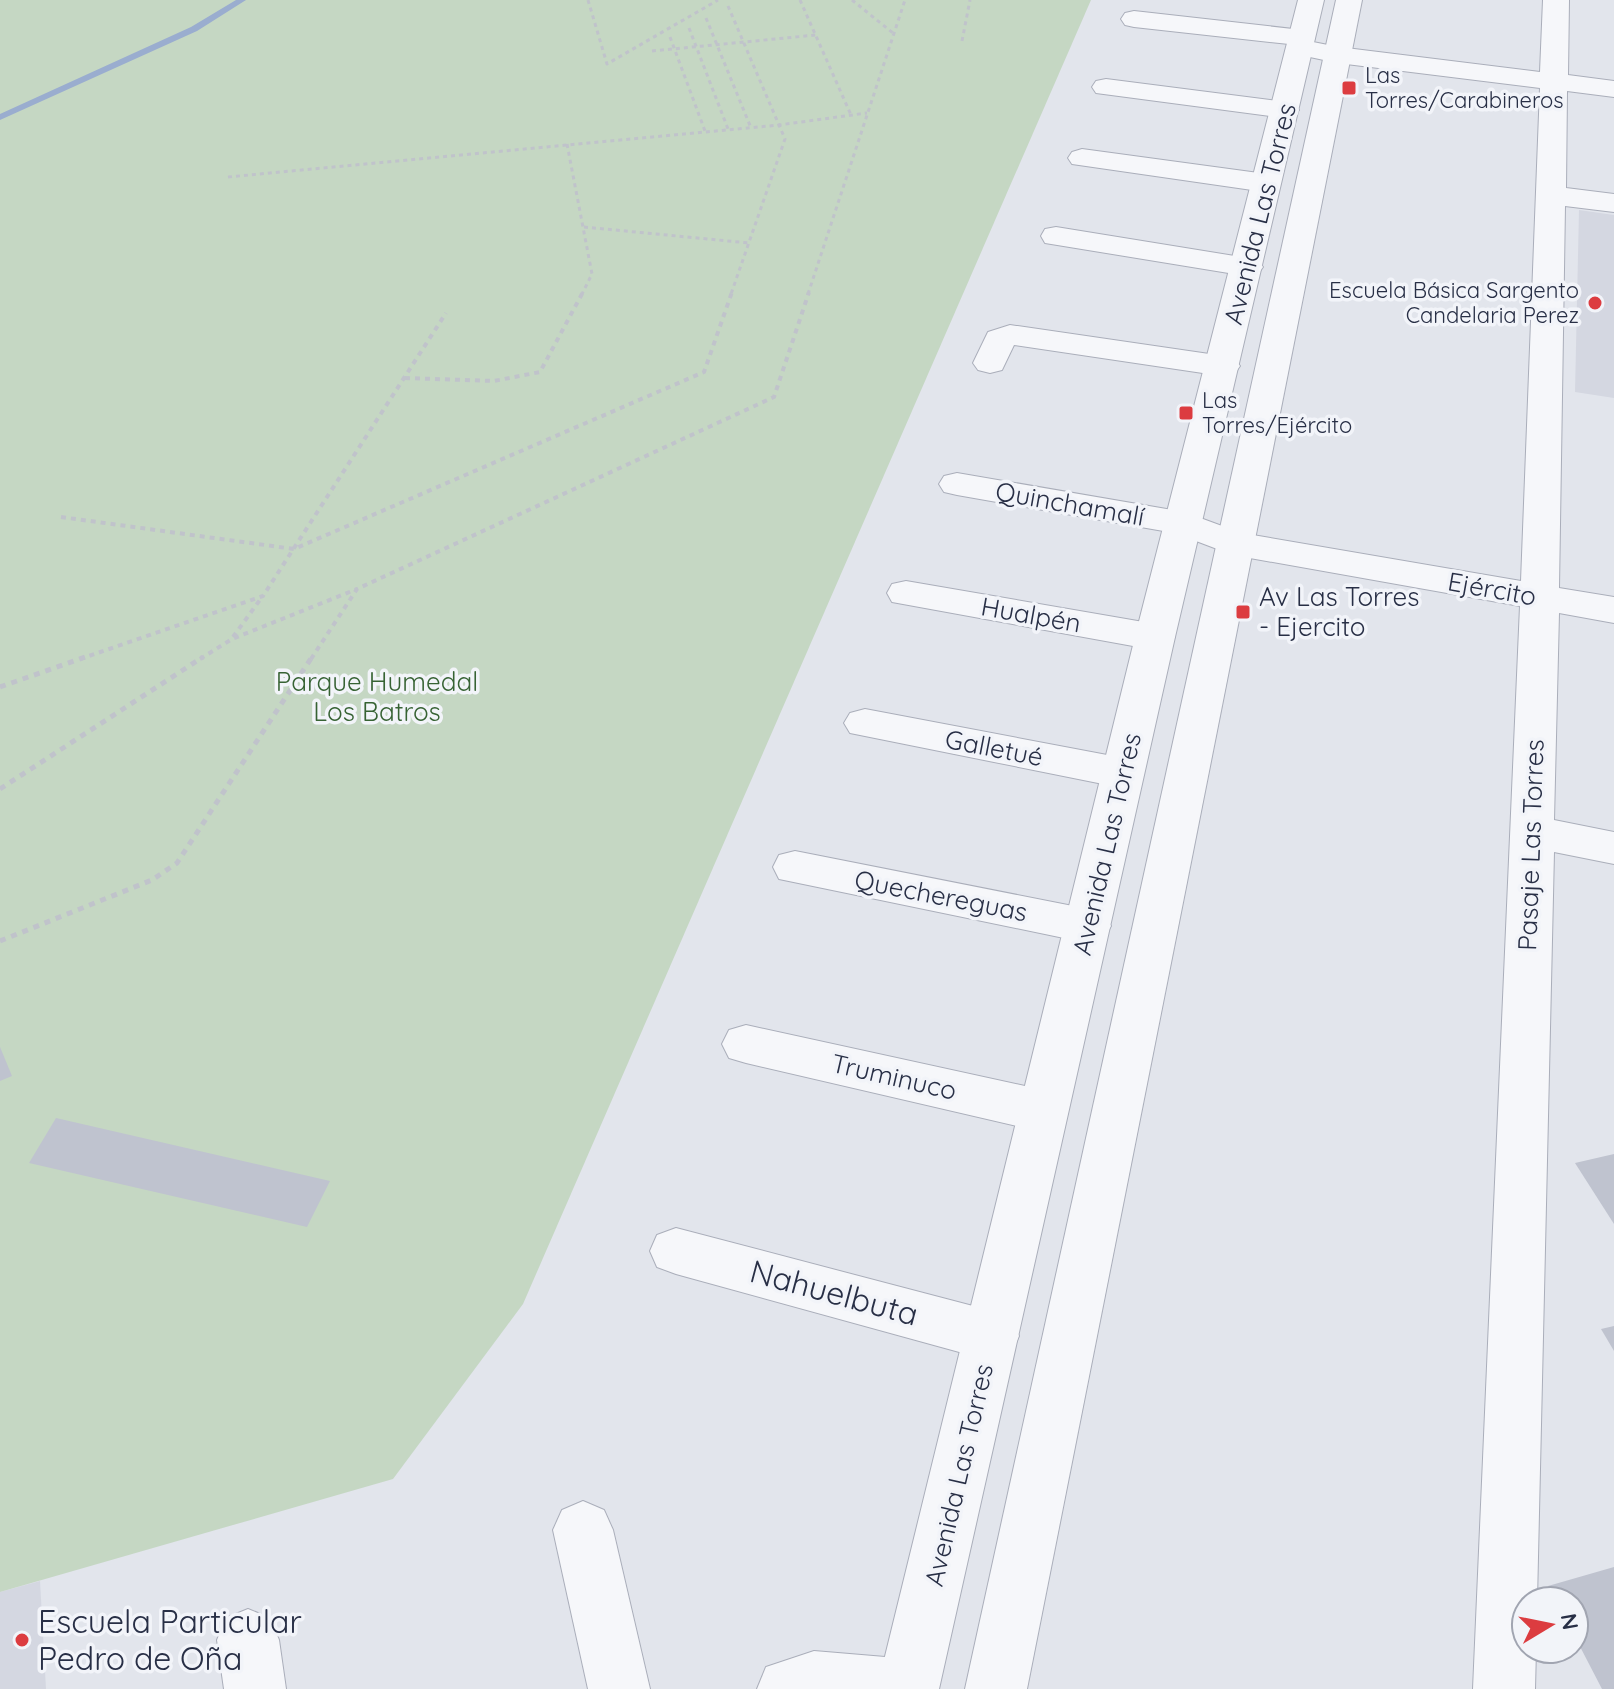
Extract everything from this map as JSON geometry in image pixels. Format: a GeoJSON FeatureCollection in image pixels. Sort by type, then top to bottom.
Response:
{"type":"FeatureCollection","features":[{"type":"Feature","properties":{"kind":"street","name":"Avenida Las Torres"},"geometry":{"type":"LineString","coordinates":[[996,1689],[1233,543],[1313,47],[1311,0]]}},
{"type":"Feature","properties":{"kind":"street","name":"Avenida Las Torres"},"geometry":{"type":"LineString","coordinates":[[908,1689],[1155,637],[1285,110],[1313,47],[1349,0]]}},
{"type":"Feature","properties":{"kind":"street","name":"Pasaje Las Torres"},"geometry":{"type":"LineString","coordinates":[[1504,1689],[1556,0]]}},
{"type":"Feature","properties":{"kind":"street"},"geometry":{"type":"LineString","coordinates":[[1134,19],[1614,89]]}},
{"type":"Feature","properties":{"kind":"street"},"geometry":{"type":"LineString","coordinates":[[1106,87],[1285,110]]}},
{"type":"Feature","properties":{"kind":"street"},"geometry":{"type":"LineString","coordinates":[[1082,158],[1266,183]]}},
{"type":"Feature","properties":{"kind":"street"},"geometry":{"type":"LineString","coordinates":[[1550,195],[1614,203]]}},
{"type":"Feature","properties":{"kind":"street"},"geometry":{"type":"LineString","coordinates":[[1056,236],[1247,267]]}},
{"type":"Feature","properties":{"kind":"street"},"geometry":{"type":"LineString","coordinates":[[990,363],[1000,339],[1010,335],[1223,366]]}},
{"type":"Feature","properties":{"kind":"street","name":"Quinchamalí"},"geometry":{"type":"LineString","coordinates":[[957,484],[1184,523]]}},
{"type":"Feature","properties":{"kind":"street","name":"Ejército"},"geometry":{"type":"LineString","coordinates":[[1184,523],[1233,543],[1614,610]]}},
{"type":"Feature","properties":{"kind":"street","name":"Hualpén"},"geometry":{"type":"LineString","coordinates":[[906,593],[1155,637]]}},
{"type":"Feature","properties":{"kind":"street","name":"Galletué"},"geometry":{"type":"LineString","coordinates":[[865,723],[1123,773]]}},
{"type":"Feature","properties":{"kind":"street"},"geometry":{"type":"LineString","coordinates":[[1532,832],[1614,848]]}},
{"type":"Feature","properties":{"kind":"street","name":"Quechereguas"},"geometry":{"type":"LineString","coordinates":[[795,867],[1088,926]]}},
{"type":"Feature","properties":{"kind":"street","name":"Truminuco"},"geometry":{"type":"LineString","coordinates":[[746,1044],[1043,1111]]}},
{"type":"Feature","properties":{"kind":"street","name":"Nahuelbuta"},"geometry":{"type":"LineString","coordinates":[[676,1251],[992,1336]]}},
{"type":"Feature","properties":{"kind":"street"},"geometry":{"type":"LineString","coordinates":[[583,1530],[619,1689]]}},
{"type":"Feature","properties":{"kind":"street"},"geometry":{"type":"LineString","coordinates":[[788,1689],[801,1683],[823,1680],[897,1689]]}},
{"type":"Feature","properties":{"kind":"path"},"geometry":{"type":"LineString","coordinates":[[588,0],[607,64],[718,0]]}},
{"type":"Feature","properties":{"kind":"path"},"geometry":{"type":"LineString","coordinates":[[800,0],[851,115]]}},
{"type":"Feature","properties":{"kind":"path"},"geometry":{"type":"LineString","coordinates":[[852,0],[893,33]]}},
{"type":"Feature","properties":{"kind":"path"},"geometry":{"type":"LineString","coordinates":[[0,789],[232,639],[357,589],[774,397],[905,0]]}},
{"type":"Feature","properties":{"kind":"path"},"geometry":{"type":"LineString","coordinates":[[962,41],[970,0]]}},
{"type":"Feature","properties":{"kind":"path"},"geometry":{"type":"LineString","coordinates":[[61,517],[294,549],[704,372],[785,139],[728,6]]}},
{"type":"Feature","properties":{"kind":"path"},"geometry":{"type":"LineString","coordinates":[[706,18],[751,128]]}},
{"type":"Feature","properties":{"kind":"path"},"geometry":{"type":"LineString","coordinates":[[689,28],[728,129]]}},
{"type":"Feature","properties":{"kind":"path"},"geometry":{"type":"LineString","coordinates":[[652,51],[816,35]]}},
{"type":"Feature","properties":{"kind":"path"},"geometry":{"type":"LineString","coordinates":[[670,37],[705,131]]}},
{"type":"Feature","properties":{"kind":"path"},"geometry":{"type":"LineString","coordinates":[[228,177],[751,128],[867,113]]}},
{"type":"Feature","properties":{"kind":"path"},"geometry":{"type":"LineString","coordinates":[[404,378],[494,381],[540,372],[592,274],[567,144]]}},
{"type":"Feature","properties":{"kind":"path"},"geometry":{"type":"LineString","coordinates":[[584,227],[749,243]]}},
{"type":"Feature","properties":{"kind":"path"},"geometry":{"type":"LineString","coordinates":[[232,639],[294,549],[446,313]]}},
{"type":"Feature","properties":{"kind":"path"},"geometry":{"type":"LineString","coordinates":[[0,941],[152,880],[177,863],[357,589]]}},
{"type":"Feature","properties":{"kind":"path"},"geometry":{"type":"LineString","coordinates":[[0,687],[263,596]]}},
{"type":"Feature","properties":{"kind":"shaded area","name":"Escuela Básica Sargento Candelaria Perez"},"geometry":{"type":"Polygon","coordinates":[[[1579,210],[1614,215],[1614,398],[1575,392],[1579,210]]]}},
{"type":"Feature","properties":{"kind":"shaded area","name":"Escuela Particular Pedro de Oña"},"geometry":{"type":"Polygon","coordinates":[[[40,1581],[46,1689],[0,1689],[0,1592],[40,1581]]]}},
{"type":"Feature","properties":{"kind":"green space","name":"Parque Humedal Los Batros"},"geometry":{"type":"Polygon","coordinates":[[[0,0],[1091,0],[523,1304],[393,1479],[0,1592],[0,0]]]}},
{"type":"Feature","properties":{"kind":"building"},"geometry":{"type":"Polygon","coordinates":[[[0,1047],[12,1076],[0,1081],[0,1047]]]}},
{"type":"Feature","properties":{"kind":"building"},"geometry":{"type":"Polygon","coordinates":[[[56,1118],[330,1181],[307,1227],[29,1163],[56,1118]]]}},
{"type":"Feature","properties":{"kind":"building"},"geometry":{"type":"Polygon","coordinates":[[[1614,1154],[1614,1224],[1575,1163],[1614,1154]]]}},
{"type":"Feature","properties":{"kind":"building"},"geometry":{"type":"Polygon","coordinates":[[[1614,1326],[1614,1351],[1601,1329],[1614,1326]]]}},
{"type":"Feature","properties":{"kind":"building"},"geometry":{"type":"Polygon","coordinates":[[[1614,1567],[1614,1689],[1602,1689],[1590,1665],[1590,1585],[1551,1585],[1614,1567]]]}},
{"type":"Feature","properties":{"kind":"waterway"},"geometry":{"type":"LineString","coordinates":[[0,117],[194,29],[242,0]]}},
{"type":"Feature","properties":{"kind":"place","name":"Las Torres/Carabineros"},"geometry":{"type":"Point","coordinates":[1349,88]}},
{"type":"Feature","properties":{"kind":"place","name":"Escuela Básica Sargento Candelaria Perez"},"geometry":{"type":"Point","coordinates":[1595,303]}},
{"type":"Feature","properties":{"kind":"place","name":"Las Torres/Ejército"},"geometry":{"type":"Point","coordinates":[1186,413]}},
{"type":"Feature","properties":{"kind":"place","name":"Av Las Torres - Ejercito"},"geometry":{"type":"Point","coordinates":[1243,612]}},
{"type":"Feature","properties":{"kind":"place","name":"Escuela Particular Pedro de Oña"},"geometry":{"type":"Point","coordinates":[22,1640]}}]}
